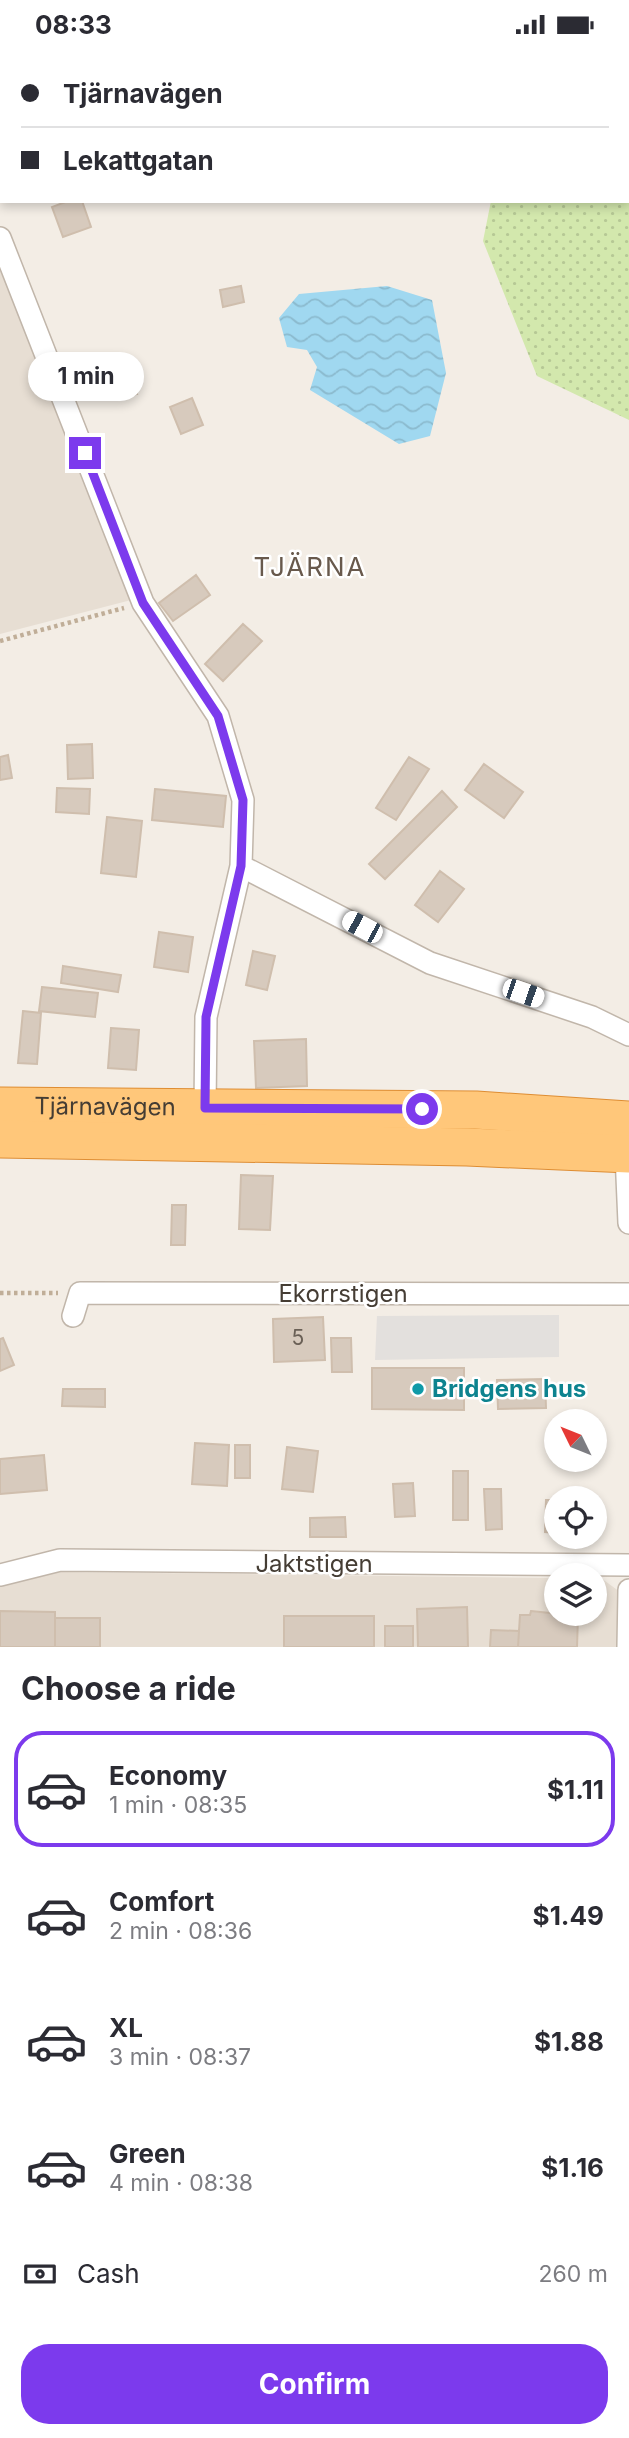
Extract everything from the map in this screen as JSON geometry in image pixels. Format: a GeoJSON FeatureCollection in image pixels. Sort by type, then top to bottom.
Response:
{"type":"FeatureCollection","features":[{"type":"Feature","properties":{"kind":"highway","name":"Tjärnavägen"},"geometry":{"type":"LineString","coordinates":[[0,1106],[476,1109],[628,1143]]}},
{"type":"Feature","properties":{"kind":"highway","name":"Tjärnavägen"},"geometry":{"type":"LineString","coordinates":[[0,1139],[467,1147],[628,1143]]}},
{"type":"Feature","properties":{"kind":"street"},"geometry":{"type":"LineString","coordinates":[[0,238],[143,603],[218,716],[243,800],[241,866],[206,1017],[205,1108]]}},
{"type":"Feature","properties":{"kind":"street"},"geometry":{"type":"LineString","coordinates":[[241,866],[430,963],[592,1017],[629,1035]]}},
{"type":"Feature","properties":{"kind":"street"},"geometry":{"type":"LineString","coordinates":[[628,1143],[629,1223]]}},
{"type":"Feature","properties":{"kind":"street"},"geometry":{"type":"LineString","coordinates":[[73,1316],[80,1293]]}},
{"type":"Feature","properties":{"kind":"street","name":"Ekorrstigen"},"geometry":{"type":"LineString","coordinates":[[80,1293],[629,1294]]}},
{"type":"Feature","properties":{"kind":"street","name":"Jaktstigen"},"geometry":{"type":"LineString","coordinates":[[0,1575],[60,1560],[629,1565]]}},
{"type":"Feature","properties":{"kind":"street"},"geometry":{"type":"LineString","coordinates":[[628,1647],[629,1590]]}},
{"type":"Feature","properties":{"kind":"path"},"geometry":{"type":"LineString","coordinates":[[0,641],[143,603]]}},
{"type":"Feature","properties":{"kind":"path"},"geometry":{"type":"LineString","coordinates":[[0,1293],[80,1293]]}},
{"type":"Feature","properties":{"kind":"shaded area"},"geometry":{"type":"Polygon","coordinates":[[[0,270],[135,599],[0,634],[0,270]]]}},
{"type":"Feature","properties":{"kind":"shaded area"},"geometry":{"type":"Polygon","coordinates":[[[559,1315],[559,1357],[375,1360],[377,1316],[559,1315]]]}},
{"type":"Feature","properties":{"kind":"shaded area"},"geometry":{"type":"Polygon","coordinates":[[[61,1572],[544,1578],[544,1626],[607,1626],[607,1582],[620,1592],[619,1647],[0,1647],[0,1585],[61,1572]]]}},
{"type":"Feature","properties":{"kind":"green space"},"geometry":{"type":"Polygon","coordinates":[[[491,203],[629,203],[629,420],[537,376],[483,241],[491,203]]]}},
{"type":"Feature","properties":{"kind":"water"},"geometry":{"type":"Polygon","coordinates":[[[387,286],[432,300],[446,373],[430,436],[399,444],[310,390],[317,367],[307,350],[287,347],[279,318],[299,294],[387,286]]]}},
{"type":"Feature","properties":{"kind":"building"},"geometry":{"type":"Polygon","coordinates":[[[63,203],[83,203],[91,227],[63,237],[52,207],[63,203]]]}},
{"type":"Feature","properties":{"kind":"building"},"geometry":{"type":"Polygon","coordinates":[[[241,286],[244,302],[223,307],[220,290],[241,286]]]}},
{"type":"Feature","properties":{"kind":"building"},"geometry":{"type":"Polygon","coordinates":[[[134,381],[137,394],[118,398],[115,385],[134,381]]]}},
{"type":"Feature","properties":{"kind":"building"},"geometry":{"type":"Polygon","coordinates":[[[192,398],[203,425],[181,434],[170,407],[192,398]]]}},
{"type":"Feature","properties":{"kind":"building"},"geometry":{"type":"Polygon","coordinates":[[[196,575],[210,595],[173,621],[159,603],[196,575]]]}},
{"type":"Feature","properties":{"kind":"building"},"geometry":{"type":"Polygon","coordinates":[[[243,624],[262,641],[223,681],[205,664],[243,624]]]}},
{"type":"Feature","properties":{"kind":"building"},"geometry":{"type":"Polygon","coordinates":[[[92,744],[93,778],[68,779],[67,745],[92,744]]]}},
{"type":"Feature","properties":{"kind":"building"},"geometry":{"type":"Polygon","coordinates":[[[8,755],[12,778],[0,780],[0,757],[8,755]]]}},
{"type":"Feature","properties":{"kind":"building"},"geometry":{"type":"Polygon","coordinates":[[[409,757],[429,769],[396,820],[376,808],[409,757]]]}},
{"type":"Feature","properties":{"kind":"building"},"geometry":{"type":"Polygon","coordinates":[[[484,764],[523,792],[504,818],[465,790],[484,764]]]}},
{"type":"Feature","properties":{"kind":"building"},"geometry":{"type":"Polygon","coordinates":[[[57,788],[90,789],[89,814],[56,812],[57,788]]]}},
{"type":"Feature","properties":{"kind":"building"},"geometry":{"type":"Polygon","coordinates":[[[155,789],[226,796],[223,827],[152,820],[155,789]]]}},
{"type":"Feature","properties":{"kind":"building"},"geometry":{"type":"Polygon","coordinates":[[[442,791],[457,807],[385,879],[369,864],[442,791]]]}},
{"type":"Feature","properties":{"kind":"building"},"geometry":{"type":"Polygon","coordinates":[[[107,817],[142,821],[136,877],[101,873],[107,817]]]}},
{"type":"Feature","properties":{"kind":"building"},"geometry":{"type":"Polygon","coordinates":[[[440,871],[464,889],[438,922],[415,905],[440,871]]]}},
{"type":"Feature","properties":{"kind":"building"},"geometry":{"type":"Polygon","coordinates":[[[159,932],[193,937],[188,972],[154,967],[159,932]]]}},
{"type":"Feature","properties":{"kind":"building"},"geometry":{"type":"Polygon","coordinates":[[[253,951],[275,956],[267,990],[246,985],[253,951]]]}},
{"type":"Feature","properties":{"kind":"building"},"geometry":{"type":"Polygon","coordinates":[[[63,966],[121,975],[118,992],[61,983],[63,966]]]}},
{"type":"Feature","properties":{"kind":"building"},"geometry":{"type":"Polygon","coordinates":[[[42,987],[98,993],[95,1017],[39,1011],[42,987]]]}},
{"type":"Feature","properties":{"kind":"building"},"geometry":{"type":"Polygon","coordinates":[[[23,1011],[41,1013],[37,1064],[18,1063],[23,1011]]]}},
{"type":"Feature","properties":{"kind":"building"},"geometry":{"type":"Polygon","coordinates":[[[111,1028],[139,1030],[136,1070],[108,1068],[111,1028]]]}},
{"type":"Feature","properties":{"kind":"building"},"geometry":{"type":"Polygon","coordinates":[[[306,1039],[307,1086],[256,1088],[254,1041],[306,1039]]]}},
{"type":"Feature","properties":{"kind":"building"},"geometry":{"type":"Polygon","coordinates":[[[241,1175],[273,1176],[270,1230],[239,1229],[241,1175]]]}},
{"type":"Feature","properties":{"kind":"building"},"geometry":{"type":"Polygon","coordinates":[[[172,1205],[186,1205],[185,1245],[171,1245],[172,1205]]]}},
{"type":"Feature","properties":{"kind":"building"},"geometry":{"type":"Polygon","coordinates":[[[323,1317],[325,1360],[274,1362],[273,1319],[323,1317]]]}},
{"type":"Feature","properties":{"kind":"building"},"geometry":{"type":"Polygon","coordinates":[[[3,1338],[14,1365],[0,1371],[0,1339],[3,1338]]]}},
{"type":"Feature","properties":{"kind":"building"},"geometry":{"type":"Polygon","coordinates":[[[331,1338],[351,1338],[352,1372],[332,1372],[331,1338]]]}},
{"type":"Feature","properties":{"kind":"building","name":"Bridgens hus"},"geometry":{"type":"Polygon","coordinates":[[[372,1368],[464,1368],[464,1410],[372,1409],[372,1368]]]}},
{"type":"Feature","properties":{"kind":"building"},"geometry":{"type":"Polygon","coordinates":[[[545,1379],[546,1408],[498,1409],[497,1380],[545,1379]]]}},
{"type":"Feature","properties":{"kind":"building"},"geometry":{"type":"Polygon","coordinates":[[[63,1389],[105,1389],[105,1407],[62,1406],[63,1389]]]}},
{"type":"Feature","properties":{"kind":"building"},"geometry":{"type":"Polygon","coordinates":[[[195,1443],[229,1445],[227,1486],[192,1484],[195,1443]]]}},
{"type":"Feature","properties":{"kind":"building"},"geometry":{"type":"Polygon","coordinates":[[[235,1445],[250,1445],[250,1478],[235,1478],[235,1445]]]}},
{"type":"Feature","properties":{"kind":"building"},"geometry":{"type":"Polygon","coordinates":[[[287,1447],[318,1451],[313,1492],[282,1489],[287,1447]]]}},
{"type":"Feature","properties":{"kind":"building"},"geometry":{"type":"Polygon","coordinates":[[[44,1455],[47,1490],[0,1494],[0,1459],[44,1455]]]}},
{"type":"Feature","properties":{"kind":"building"},"geometry":{"type":"Polygon","coordinates":[[[453,1471],[468,1471],[468,1520],[453,1520],[453,1471]]]}},
{"type":"Feature","properties":{"kind":"building"},"geometry":{"type":"Polygon","coordinates":[[[413,1483],[415,1516],[395,1517],[393,1484],[413,1483]]]}},
{"type":"Feature","properties":{"kind":"building"},"geometry":{"type":"Polygon","coordinates":[[[484,1489],[501,1489],[502,1529],[486,1530],[484,1489]]]}},
{"type":"Feature","properties":{"kind":"building"},"geometry":{"type":"Polygon","coordinates":[[[345,1517],[346,1537],[310,1537],[310,1518],[345,1517]]]}},
{"type":"Feature","properties":{"kind":"building"},"geometry":{"type":"Polygon","coordinates":[[[467,1607],[468,1647],[418,1647],[417,1609],[467,1607]]]}},
{"type":"Feature","properties":{"kind":"building"},"geometry":{"type":"Polygon","coordinates":[[[0,1611],[55,1612],[55,1647],[0,1647],[0,1611]]]}},
{"type":"Feature","properties":{"kind":"building"},"geometry":{"type":"Polygon","coordinates":[[[531,1611],[544,1612],[544,1626],[578,1626],[577,1647],[518,1647],[520,1615],[530,1615],[531,1611]]]}},
{"type":"Feature","properties":{"kind":"building"},"geometry":{"type":"Polygon","coordinates":[[[284,1616],[374,1616],[374,1647],[284,1647],[284,1616]]]}},
{"type":"Feature","properties":{"kind":"building"},"geometry":{"type":"Polygon","coordinates":[[[55,1618],[100,1618],[100,1647],[55,1647],[55,1618]]]}},
{"type":"Feature","properties":{"kind":"building"},"geometry":{"type":"Polygon","coordinates":[[[385,1626],[413,1626],[413,1647],[385,1647],[385,1626]]]}},
{"type":"Feature","properties":{"kind":"building"},"geometry":{"type":"Polygon","coordinates":[[[491,1630],[519,1631],[518,1647],[490,1647],[491,1630]]]}},
{"type":"Feature","properties":{"kind":"place","name":"Bridgens hus"},"geometry":{"type":"Point","coordinates":[418,1389]}},
{"type":"Feature","properties":{"kind":"district","name":"TJÄRNA"},"geometry":{"type":"Point","coordinates":[310,567]}},
{"type":"Feature","properties":{"kind":"route"},"geometry":{"type":"LineString","coordinates":[[85,453],[143,603],[218,716],[243,800],[241,866],[206,1017],[205,1108],[422,1109]]}}]}
